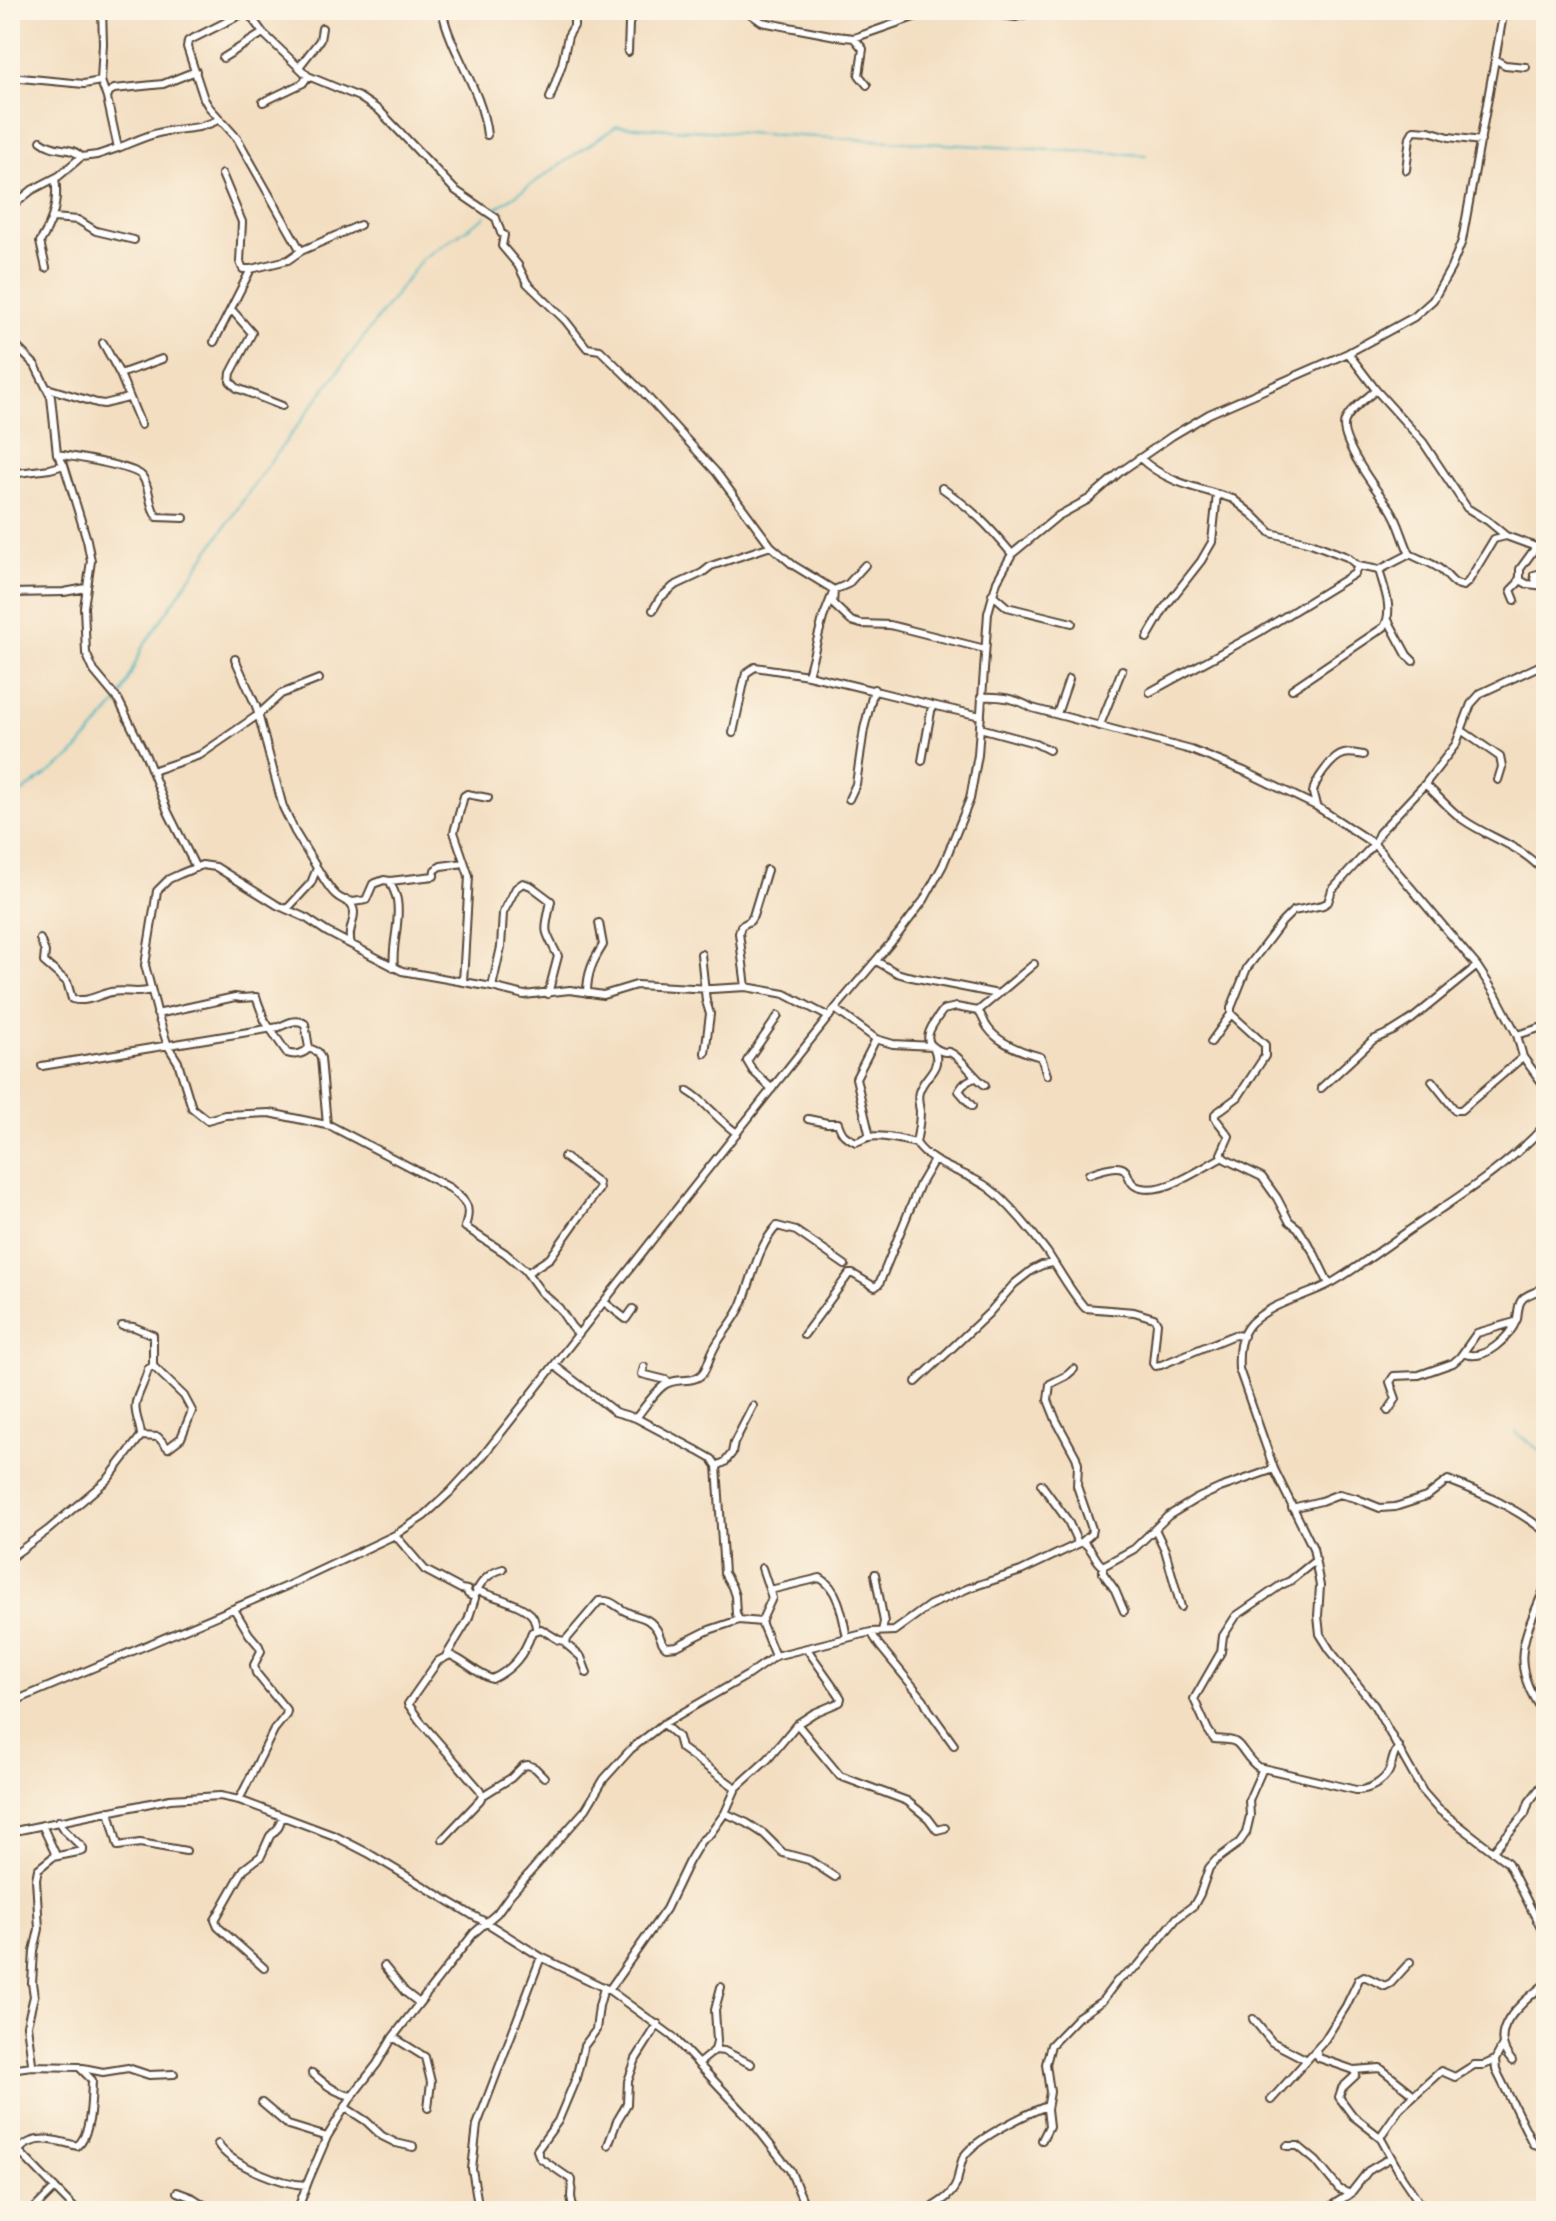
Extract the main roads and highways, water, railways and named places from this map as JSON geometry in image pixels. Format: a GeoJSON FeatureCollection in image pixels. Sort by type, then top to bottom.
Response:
{"type":"FeatureCollection","features":[{"type":"Feature","properties":{"kind":"waterway"},"geometry":{"type":"LineString","coordinates":[[491,212],[617,126],[1146,155]]}},
{"type":"Feature","properties":{"kind":"waterway"},"geometry":{"type":"LineString","coordinates":[[10,801],[71,757],[119,701],[142,648],[262,473],[422,259],[486,216]]}},
{"type":"Feature","properties":{"kind":"waterway"},"geometry":{"type":"LineString","coordinates":[[1515,1432],[1546,1455]]}}]}
